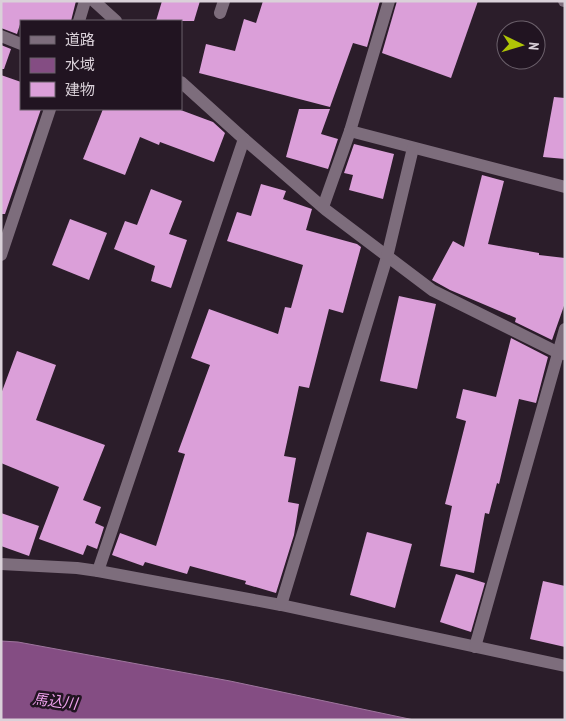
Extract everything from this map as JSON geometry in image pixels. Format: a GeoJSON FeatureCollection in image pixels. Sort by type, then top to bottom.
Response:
{"type":"FeatureCollection","features":[{"type":"Feature","properties":{"kind":"street"},"geometry":{"type":"LineString","coordinates":[[79,20],[86,1]]}},
{"type":"Feature","properties":{"kind":"street"},"geometry":{"type":"LineString","coordinates":[[94,1],[115,20]]}},
{"type":"Feature","properties":{"kind":"street"},"geometry":{"type":"LineString","coordinates":[[323,207],[350,131],[388,1]]}},
{"type":"Feature","properties":{"kind":"street"},"geometry":{"type":"LineString","coordinates":[[1,36],[20,44]]}},
{"type":"Feature","properties":{"kind":"street"},"geometry":{"type":"LineString","coordinates":[[182,83],[323,207],[432,290],[562,354]]}},
{"type":"Feature","properties":{"kind":"street"},"geometry":{"type":"LineString","coordinates":[[1,255],[50,110]]}},
{"type":"Feature","properties":{"kind":"street"},"geometry":{"type":"LineString","coordinates":[[350,131],[565,187]]}},
{"type":"Feature","properties":{"kind":"street"},"geometry":{"type":"LineString","coordinates":[[98,571],[244,139]]}},
{"type":"Feature","properties":{"kind":"street"},"geometry":{"type":"LineString","coordinates":[[282,605],[388,257],[413,148]]}},
{"type":"Feature","properties":{"kind":"street"},"geometry":{"type":"LineString","coordinates":[[475,647],[562,354],[565,329]]}},
{"type":"Feature","properties":{"kind":"street"},"geometry":{"type":"LineString","coordinates":[[1,564],[98,571],[282,605],[565,666]]}},
{"type":"Feature","properties":{"kind":"water","name":"馬込川"},"geometry":{"type":"Polygon","coordinates":[[[1,641],[18,642],[230,681],[414,720],[1,720],[1,641]]]}},
{"type":"Feature","properties":{"kind":"building"},"geometry":{"type":"Polygon","coordinates":[[[1,1],[76,1],[71,20],[20,20],[17,34],[1,28],[1,1]]]}},
{"type":"Feature","properties":{"kind":"building"},"geometry":{"type":"Polygon","coordinates":[[[162,1],[200,1],[194,21],[156,20],[162,1]]]}},
{"type":"Feature","properties":{"kind":"building"},"geometry":{"type":"Polygon","coordinates":[[[263,1],[380,1],[367,47],[353,43],[330,107],[199,73],[206,44],[235,51],[244,19],[256,23],[263,1]]]}},
{"type":"Feature","properties":{"kind":"building"},"geometry":{"type":"Polygon","coordinates":[[[397,1],[478,1],[451,78],[382,53],[397,1]]]}},
{"type":"Feature","properties":{"kind":"building"},"geometry":{"type":"Polygon","coordinates":[[[1,45],[11,49],[4,69],[1,69],[1,45]]]}},
{"type":"Feature","properties":{"kind":"building"},"geometry":{"type":"Polygon","coordinates":[[[1,75],[20,82],[20,110],[41,110],[5,214],[1,214],[1,75]]]}},
{"type":"Feature","properties":{"kind":"building"},"geometry":{"type":"Polygon","coordinates":[[[554,97],[565,98],[565,159],[543,157],[554,97]]]}},
{"type":"Feature","properties":{"kind":"building"},"geometry":{"type":"Polygon","coordinates":[[[299,109],[330,109],[321,134],[338,139],[328,169],[286,157],[299,109]]]}},
{"type":"Feature","properties":{"kind":"building"},"geometry":{"type":"Polygon","coordinates":[[[103,110],[181,110],[213,122],[225,133],[214,162],[160,142],[159,145],[140,137],[125,175],[83,159],[103,110]]]}},
{"type":"Feature","properties":{"kind":"building"},"geometry":{"type":"Polygon","coordinates":[[[354,144],[394,154],[383,199],[349,190],[353,175],[344,173],[354,144]]]}},
{"type":"Feature","properties":{"kind":"building"},"geometry":{"type":"Polygon","coordinates":[[[482,175],[504,181],[488,244],[539,253],[539,255],[565,258],[565,303],[552,340],[515,322],[516,318],[450,290],[432,280],[453,241],[464,247],[482,175]]]}},
{"type":"Feature","properties":{"kind":"building"},"geometry":{"type":"Polygon","coordinates":[[[261,184],[286,191],[283,199],[312,209],[306,230],[357,244],[361,247],[343,313],[329,309],[309,388],[299,386],[284,456],[296,458],[288,502],[299,504],[294,535],[276,593],[245,584],[246,581],[190,566],[187,574],[145,562],[143,566],[112,555],[120,533],[156,546],[185,454],[178,452],[210,365],[191,358],[209,309],[278,334],[285,307],[291,308],[303,265],[227,241],[237,212],[251,216],[261,184]]]}},
{"type":"Feature","properties":{"kind":"building"},"geometry":{"type":"Polygon","coordinates":[[[151,189],[182,201],[169,234],[187,240],[171,288],[151,281],[155,266],[114,249],[125,221],[137,225],[151,189]]]}},
{"type":"Feature","properties":{"kind":"building"},"geometry":{"type":"Polygon","coordinates":[[[70,219],[107,233],[89,280],[52,265],[70,219]]]}},
{"type":"Feature","properties":{"kind":"building"},"geometry":{"type":"Polygon","coordinates":[[[399,296],[436,304],[417,389],[380,381],[399,296]]]}},
{"type":"Feature","properties":{"kind":"building"},"geometry":{"type":"Polygon","coordinates":[[[511,338],[548,357],[536,403],[519,399],[499,484],[497,483],[489,514],[485,513],[474,573],[440,566],[452,506],[445,504],[466,421],[456,418],[463,389],[496,397],[511,338]]]}},
{"type":"Feature","properties":{"kind":"building"},"geometry":{"type":"Polygon","coordinates":[[[17,351],[56,365],[36,420],[105,445],[83,500],[101,507],[95,523],[104,527],[97,549],[87,545],[83,555],[39,539],[59,487],[1,463],[1,394],[17,351]]]}},
{"type":"Feature","properties":{"kind":"building"},"geometry":{"type":"Polygon","coordinates":[[[1,513],[39,526],[29,556],[1,546],[1,513]]]}},
{"type":"Feature","properties":{"kind":"building"},"geometry":{"type":"Polygon","coordinates":[[[367,532],[412,544],[395,608],[350,595],[367,532]]]}},
{"type":"Feature","properties":{"kind":"building"},"geometry":{"type":"Polygon","coordinates":[[[456,574],[485,583],[471,632],[440,622],[456,574]]]}},
{"type":"Feature","properties":{"kind":"building"},"geometry":{"type":"Polygon","coordinates":[[[543,581],[565,586],[565,647],[530,639],[543,581]]]}}]}
